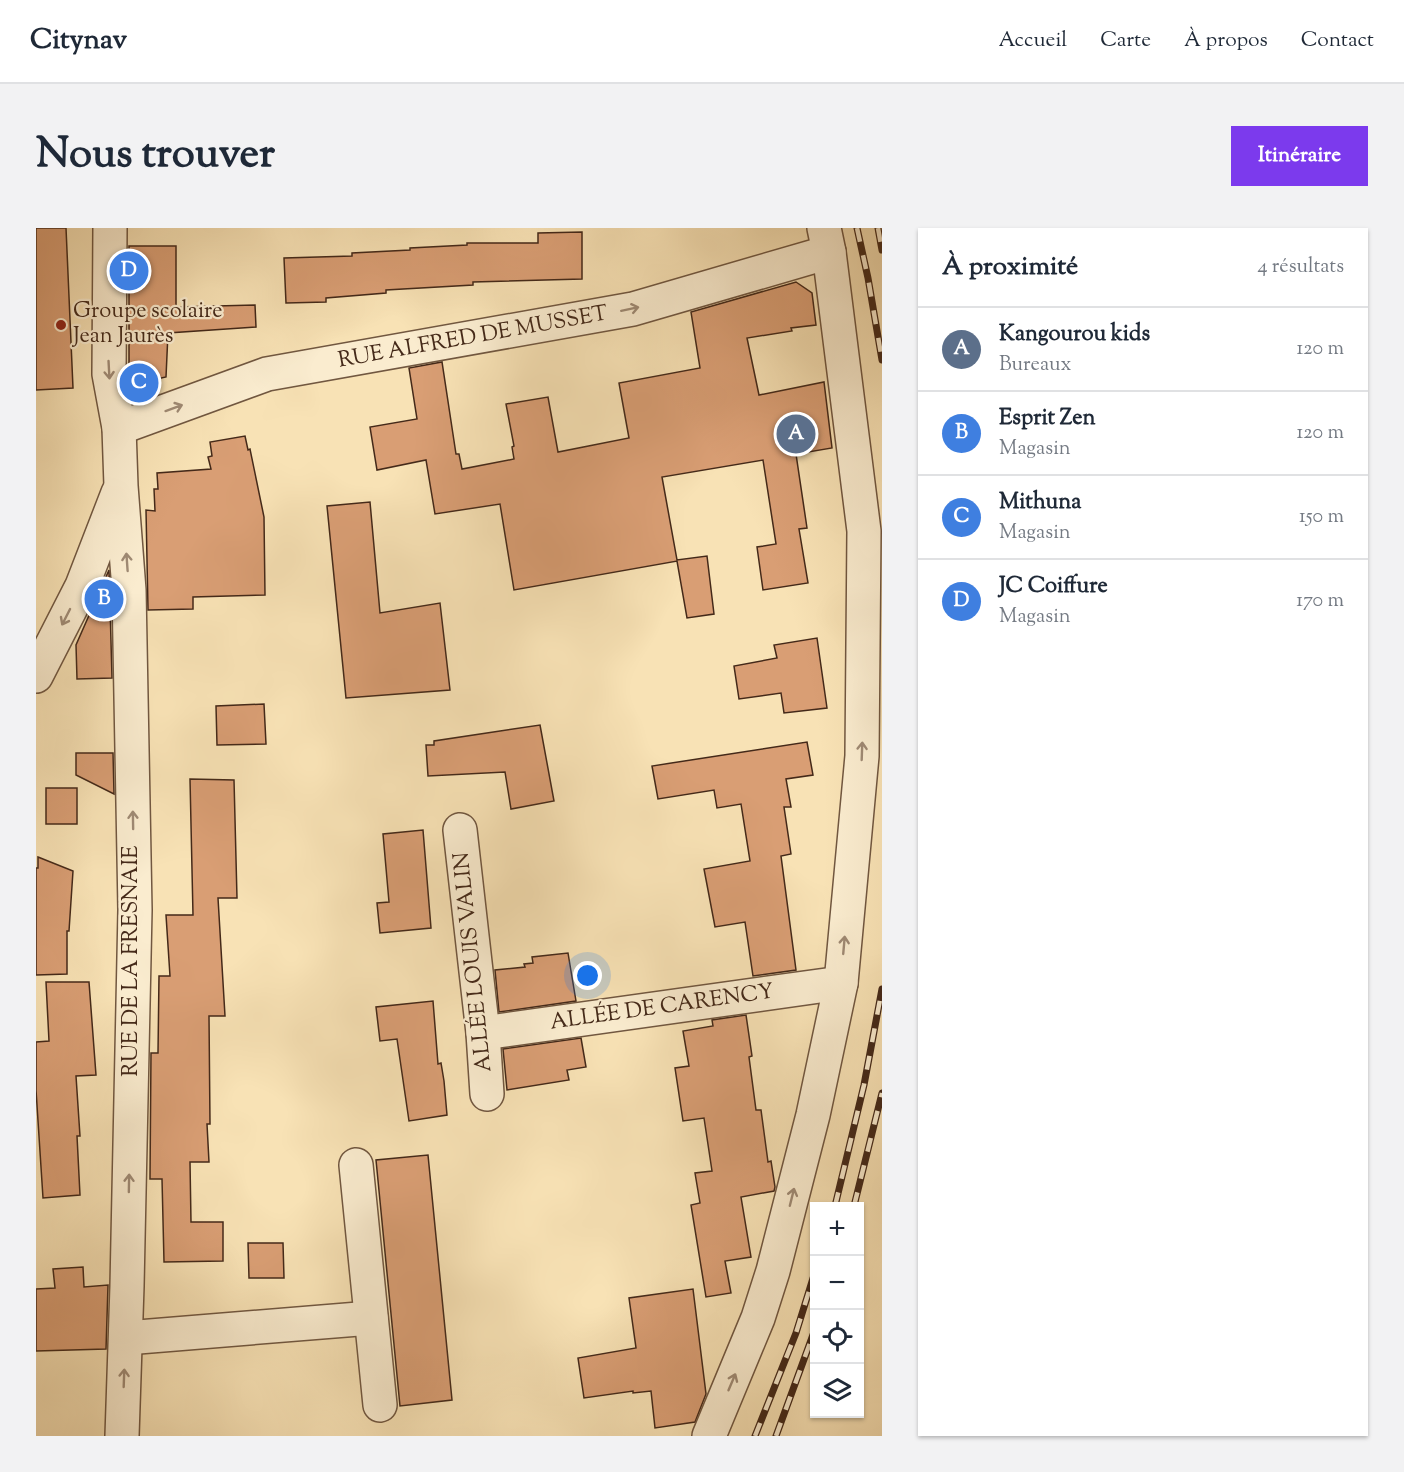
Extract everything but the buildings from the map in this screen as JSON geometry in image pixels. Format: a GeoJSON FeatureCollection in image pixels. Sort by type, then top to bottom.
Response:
{"type":"FeatureCollection","features":[{"type":"Feature","properties":{"kind":"street","name":"RUE DE LA FRESNAIE"},"geometry":{"type":"LineString","coordinates":[[110,228],[109,374],[119,428],[129,590],[135,910],[122,1436]]}},
{"type":"Feature","properties":{"kind":"street","name":"RUE ALFRED DE MUSSET"},"geometry":{"type":"LineString","coordinates":[[119,428],[267,374],[633,309],[826,240]]}},
{"type":"Feature","properties":{"kind":"street"},"geometry":{"type":"LineString","coordinates":[[709,1436],[758,1318],[773,1271],[813,1115],[841,983],[862,756],[864,531],[826,240]]}},
{"type":"Feature","properties":{"kind":"street"},"geometry":{"type":"LineString","coordinates":[[36,676],[82,586],[121,486]]}},
{"type":"Feature","properties":{"kind":"street","name":"ALLÉE LOUIS VALIN"},"geometry":{"type":"LineString","coordinates":[[460,830],[483,1033],[487,1094]]}},
{"type":"Feature","properties":{"kind":"street","name":"ALLÉE DE CARENCY"},"geometry":{"type":"LineString","coordinates":[[483,1033],[841,983]]}},
{"type":"Feature","properties":{"kind":"street"},"geometry":{"type":"LineString","coordinates":[[356,1165],[380,1405]]}},
{"type":"Feature","properties":{"kind":"street"},"geometry":{"type":"LineString","coordinates":[[126,1338],[371,1318]]}},
{"type":"Feature","properties":{"kind":"railway"},"geometry":{"type":"LineString","coordinates":[[857,228],[882,360]]}},
{"type":"Feature","properties":{"kind":"railway"},"geometry":{"type":"LineString","coordinates":[[878,228],[882,250]]}},
{"type":"Feature","properties":{"kind":"railway"},"geometry":{"type":"LineString","coordinates":[[836,1202],[864,1085],[882,989]]}},
{"type":"Feature","properties":{"kind":"railway"},"geometry":{"type":"LineString","coordinates":[[855,1202],[882,1093]]}},
{"type":"Feature","properties":{"kind":"railway"},"geometry":{"type":"LineString","coordinates":[[755,1436],[796,1333],[810,1288]]}},
{"type":"Feature","properties":{"kind":"railway"},"geometry":{"type":"LineString","coordinates":[[776,1436],[810,1343]]}},
{"type":"Feature","properties":{"kind":"place","name":"JC Coiffure"},"geometry":{"type":"Point","coordinates":[129,271]}},
{"type":"Feature","properties":{"kind":"place","name":"Groupe scolaire Jean Jaurès"},"geometry":{"type":"Point","coordinates":[61,325]}},
{"type":"Feature","properties":{"kind":"place","name":"Mithuna"},"geometry":{"type":"Point","coordinates":[139,383]}},
{"type":"Feature","properties":{"kind":"place","name":"Kangourou kids"},"geometry":{"type":"Point","coordinates":[796,434]}},
{"type":"Feature","properties":{"kind":"place","name":"Esprit Zen"},"geometry":{"type":"Point","coordinates":[104,599]}}]}
